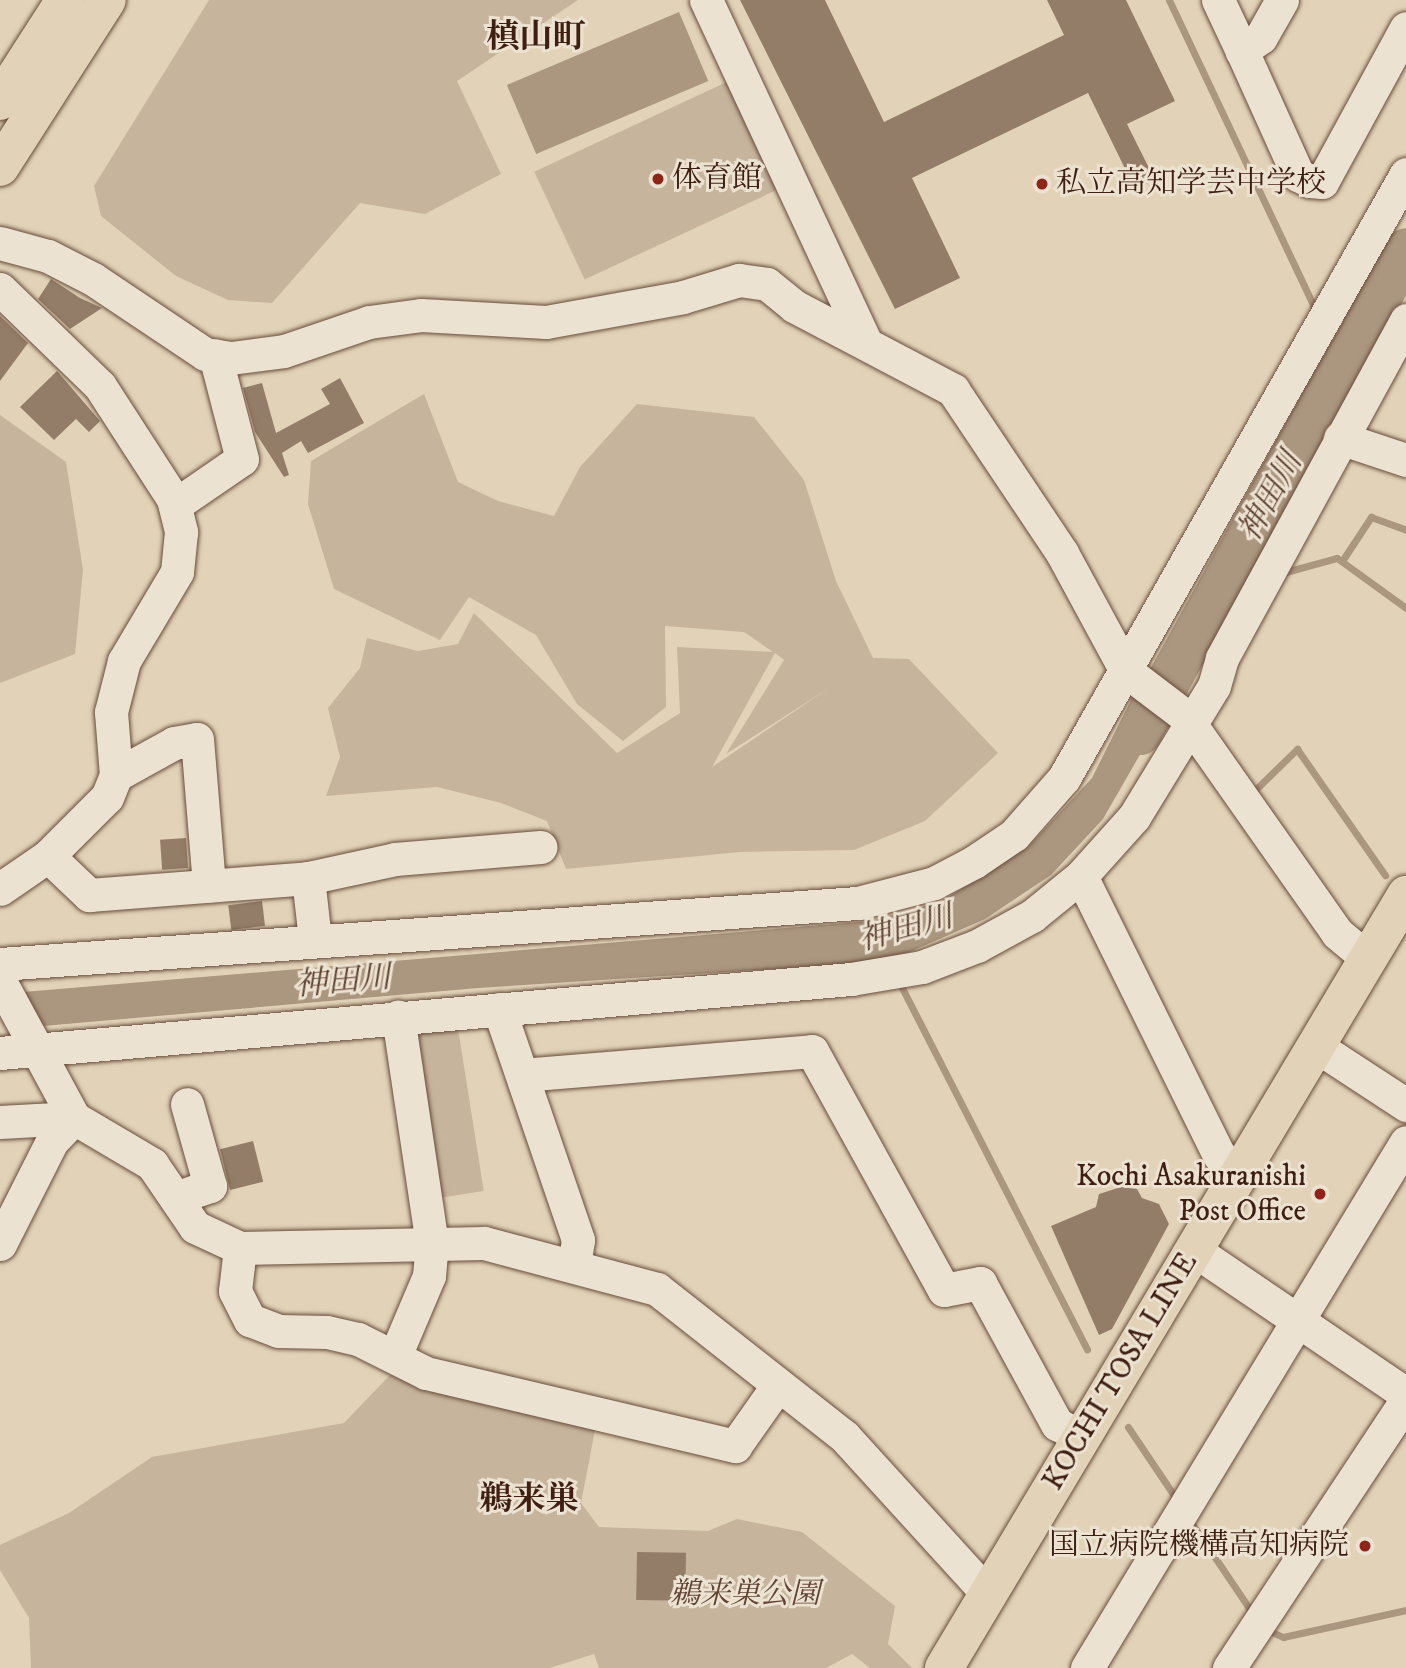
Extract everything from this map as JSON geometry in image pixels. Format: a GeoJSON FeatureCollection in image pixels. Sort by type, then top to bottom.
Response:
{"type":"FeatureCollection","features":[{"type":"Feature","properties":{"kind":"main road"},"geometry":{"type":"LineString","coordinates":[[0,101],[65,0]]}},
{"type":"Feature","properties":{"kind":"main road"},"geometry":{"type":"LineString","coordinates":[[0,167],[107,0]]}},
{"type":"Feature","properties":{"kind":"main road","name":"KOCHI TOSA LINE"},"geometry":{"type":"LineString","coordinates":[[944,1668],[1080,1436],[1406,895]]}},
{"type":"Feature","properties":{"kind":"street"},"geometry":{"type":"LineString","coordinates":[[706,0],[865,341]]}},
{"type":"Feature","properties":{"kind":"street"},"geometry":{"type":"LineString","coordinates":[[1218,0],[1298,175],[1322,182],[1406,28]]}},
{"type":"Feature","properties":{"kind":"street"},"geometry":{"type":"LineString","coordinates":[[1242,51],[1261,37],[1282,0]]}},
{"type":"Feature","properties":{"kind":"street"},"geometry":{"type":"LineString","coordinates":[[0,964],[315,939],[858,903],[934,883],[1014,835],[1064,778],[1130,673],[1406,174]]}},
{"type":"Feature","properties":{"kind":"street"},"geometry":{"type":"LineString","coordinates":[[0,243],[48,256],[93,279],[205,354],[215,355],[284,351],[369,322],[421,315],[546,322],[683,298],[739,280],[767,284],[794,306],[865,341],[953,390],[1062,554],[1130,673],[1187,719],[1337,933],[1368,959]]}},
{"type":"Feature","properties":{"kind":"street"},"geometry":{"type":"LineString","coordinates":[[0,289],[100,386],[175,505],[181,532],[177,572],[124,661],[111,712],[116,775],[107,797],[48,856],[0,889]]}},
{"type":"Feature","properties":{"kind":"street"},"geometry":{"type":"LineString","coordinates":[[0,1054],[36,1044],[851,979],[922,967],[1032,916],[1081,876],[1134,817],[1187,719],[1214,686],[1222,658],[1406,320]]}},
{"type":"Feature","properties":{"kind":"street"},"geometry":{"type":"LineString","coordinates":[[175,505],[242,459],[215,355]]}},
{"type":"Feature","properties":{"kind":"street"},"geometry":{"type":"LineString","coordinates":[[1340,438],[1406,460]]}},
{"type":"Feature","properties":{"kind":"street"},"geometry":{"type":"LineString","coordinates":[[116,775],[174,743],[197,739],[209,886]]}},
{"type":"Feature","properties":{"kind":"street"},"geometry":{"type":"LineString","coordinates":[[48,856],[89,895],[308,878],[395,859],[541,847]]}},
{"type":"Feature","properties":{"kind":"street"},"geometry":{"type":"LineString","coordinates":[[1081,876],[1219,1155],[1240,1173]]}},
{"type":"Feature","properties":{"kind":"street"},"geometry":{"type":"LineString","coordinates":[[308,878],[315,939]]}},
{"type":"Feature","properties":{"kind":"street"},"geometry":{"type":"LineString","coordinates":[[0,981],[74,1118],[152,1164],[178,1197],[195,1227],[240,1248],[484,1243],[574,1264],[657,1289],[845,1437],[989,1595]]}},
{"type":"Feature","properties":{"kind":"street"},"geometry":{"type":"LineString","coordinates":[[499,1009],[579,1240],[574,1264]]}},
{"type":"Feature","properties":{"kind":"street"},"geometry":{"type":"LineString","coordinates":[[394,1356],[429,1276],[432,1244],[398,1017]]}},
{"type":"Feature","properties":{"kind":"street"},"geometry":{"type":"LineString","coordinates":[[1315,1046],[1406,1105]]}},
{"type":"Feature","properties":{"kind":"street"},"geometry":{"type":"LineString","coordinates":[[524,1081],[534,1074],[812,1051],[944,1290],[980,1283],[1057,1424],[1080,1436]]}},
{"type":"Feature","properties":{"kind":"street"},"geometry":{"type":"LineString","coordinates":[[178,1197],[210,1186],[187,1104]]}},
{"type":"Feature","properties":{"kind":"street"},"geometry":{"type":"LineString","coordinates":[[0,1122],[74,1118]]}},
{"type":"Feature","properties":{"kind":"street"},"geometry":{"type":"LineString","coordinates":[[0,1244],[52,1142],[74,1118]]}},
{"type":"Feature","properties":{"kind":"street"},"geometry":{"type":"LineString","coordinates":[[1087,1668],[1300,1321],[1406,1142]]}},
{"type":"Feature","properties":{"kind":"street"},"geometry":{"type":"LineString","coordinates":[[240,1248],[235,1291],[250,1320],[278,1331],[327,1332],[358,1339],[426,1373],[735,1446],[778,1385]]}},
{"type":"Feature","properties":{"kind":"street"},"geometry":{"type":"LineString","coordinates":[[1194,1250],[1406,1394]]}},
{"type":"Feature","properties":{"kind":"street"},"geometry":{"type":"LineString","coordinates":[[1230,1668],[1406,1401]]}},
{"type":"Feature","properties":{"kind":"green space"},"geometry":{"type":"Polygon","coordinates":[[[209,0],[578,0],[457,81],[501,174],[425,214],[360,203],[272,303],[228,300],[176,276],[101,216],[94,186],[209,0]]]}},
{"type":"Feature","properties":{"kind":"green space","name":"体育館"},"geometry":{"type":"Polygon","coordinates":[[[731,80],[781,188],[585,280],[534,172],[731,80]]]}},
{"type":"Feature","properties":{"kind":"green space"},"geometry":{"type":"Polygon","coordinates":[[[424,394],[458,482],[498,501],[554,516],[580,467],[637,404],[754,417],[804,480],[836,581],[873,658],[909,659],[998,753],[925,821],[854,850],[740,852],[566,869],[547,821],[501,803],[437,787],[326,796],[340,757],[328,708],[360,668],[367,638],[418,651],[458,644],[474,613],[617,753],[680,713],[677,647],[773,652],[744,632],[665,626],[666,707],[623,741],[577,704],[536,635],[469,597],[440,640],[334,589],[308,504],[311,461],[424,394]],[[775,653],[712,767],[829,688],[726,754],[784,660],[775,653]]]}},
{"type":"Feature","properties":{"kind":"green space"},"geometry":{"type":"Polygon","coordinates":[[[0,415],[66,462],[83,570],[75,654],[0,683],[0,415]]]}},
{"type":"Feature","properties":{"kind":"green space"},"geometry":{"type":"Polygon","coordinates":[[[457,1022],[484,1191],[432,1199],[406,1030],[457,1022]]]}},
{"type":"Feature","properties":{"kind":"green space","name":"鵜来巣公園"},"geometry":{"type":"Polygon","coordinates":[[[390,1375],[596,1425],[581,1503],[599,1527],[708,1531],[737,1519],[802,1532],[895,1606],[888,1644],[912,1668],[870,1668],[852,1654],[826,1668],[599,1668],[594,1654],[550,1668],[31,1668],[29,1618],[0,1570],[0,1545],[69,1513],[152,1457],[344,1423],[390,1375]]]}},
{"type":"Feature","properties":{"kind":"water"},"geometry":{"type":"Polygon","coordinates":[[[679,12],[708,81],[536,154],[507,85],[679,12]]]}},
{"type":"Feature","properties":{"kind":"water"},"geometry":{"type":"Polygon","coordinates":[[[1133,696],[1161,718],[1103,819],[1051,875],[985,919],[903,955],[834,965],[478,988],[43,1026],[23,992],[870,921],[940,902],[1028,847],[1092,778],[1133,696]]]}},
{"type":"Feature","properties":{"kind":"building"},"geometry":{"type":"Polygon","coordinates":[[[740,0],[825,0],[884,122],[1064,35],[1047,0],[1126,0],[1175,101],[1127,124],[1155,180],[1135,189],[1088,93],[912,178],[960,278],[895,309],[740,0]]]}},
{"type":"Feature","properties":{"kind":"building"},"geometry":{"type":"Polygon","coordinates":[[[51,279],[80,298],[102,308],[70,329],[38,299],[51,279]]]}},
{"type":"Feature","properties":{"kind":"building"},"geometry":{"type":"Polygon","coordinates":[[[0,316],[28,343],[0,381],[0,316]]]}},
{"type":"Feature","properties":{"kind":"building"},"geometry":{"type":"Polygon","coordinates":[[[57,371],[100,421],[89,432],[76,419],[54,440],[20,407],[57,371]]]}},
{"type":"Feature","properties":{"kind":"building"},"geometry":{"type":"Polygon","coordinates":[[[340,378],[364,423],[308,453],[301,441],[282,453],[289,475],[284,477],[255,432],[243,388],[262,383],[276,433],[330,404],[321,389],[340,378]]]}},
{"type":"Feature","properties":{"kind":"building"},"geometry":{"type":"Polygon","coordinates":[[[186,838],[188,868],[162,870],[160,840],[186,838]]]}},
{"type":"Feature","properties":{"kind":"building"},"geometry":{"type":"Polygon","coordinates":[[[262,901],[265,926],[231,930],[228,905],[262,901]]]}},
{"type":"Feature","properties":{"kind":"building"},"geometry":{"type":"Polygon","coordinates":[[[253,1141],[263,1182],[230,1190],[220,1149],[253,1141]]]}},
{"type":"Feature","properties":{"kind":"building"},"geometry":{"type":"Polygon","coordinates":[[[1121,1187],[1137,1189],[1142,1198],[1159,1204],[1169,1224],[1112,1329],[1099,1335],[1051,1226],[1096,1207],[1099,1194],[1121,1187]]]}},
{"type":"Feature","properties":{"kind":"building"},"geometry":{"type":"Polygon","coordinates":[[[637,1552],[686,1553],[685,1601],[636,1600],[637,1552]]]}},
{"type":"Feature","properties":{"kind":"waterway"},"geometry":{"type":"LineString","coordinates":[[1169,0],[1317,313]]}},
{"type":"Feature","properties":{"kind":"waterway","name":"神田川"},"geometry":{"type":"LineString","coordinates":[[1140,733],[1406,250]]}},
{"type":"Feature","properties":{"kind":"waterway"},"geometry":{"type":"LineString","coordinates":[[1327,335],[1342,366]]}},
{"type":"Feature","properties":{"kind":"waterway"},"geometry":{"type":"LineString","coordinates":[[1342,561],[1371,517],[1406,530]]}},
{"type":"Feature","properties":{"kind":"waterway"},"geometry":{"type":"LineString","coordinates":[[1282,573],[1337,558],[1406,608]]}},
{"type":"Feature","properties":{"kind":"waterway"},"geometry":{"type":"LineString","coordinates":[[1217,590],[1252,581]]}},
{"type":"Feature","properties":{"kind":"waterway"},"geometry":{"type":"LineString","coordinates":[[1253,792],[1297,749],[1385,875]]}},
{"type":"Feature","properties":{"kind":"waterway"},"geometry":{"type":"LineString","coordinates":[[898,980],[1087,1350]]}},
{"type":"Feature","properties":{"kind":"waterway"},"geometry":{"type":"LineString","coordinates":[[1128,1427],[1177,1500]]}},
{"type":"Feature","properties":{"kind":"waterway"},"geometry":{"type":"LineString","coordinates":[[1189,1519],[1253,1614]]}},
{"type":"Feature","properties":{"kind":"waterway"},"geometry":{"type":"LineString","coordinates":[[1265,1629],[1283,1637],[1406,1610]]}},
{"type":"Feature","properties":{"kind":"place","name":"体育館"},"geometry":{"type":"Point","coordinates":[658,179]}},
{"type":"Feature","properties":{"kind":"place","name":"私立高知学芸中学校"},"geometry":{"type":"Point","coordinates":[1042,184]}},
{"type":"Feature","properties":{"kind":"place","name":"Kochi Asakuranishi Post Office"},"geometry":{"type":"Point","coordinates":[1320,1194]}},
{"type":"Feature","properties":{"kind":"place","name":"国立病院機構高知病院"},"geometry":{"type":"Point","coordinates":[1365,1546]}},
{"type":"Feature","properties":{"kind":"district","name":"槙山町"},"geometry":{"type":"Point","coordinates":[536,38]}},
{"type":"Feature","properties":{"kind":"district","name":"鵜来巣"},"geometry":{"type":"Point","coordinates":[529,1500]}}]}
